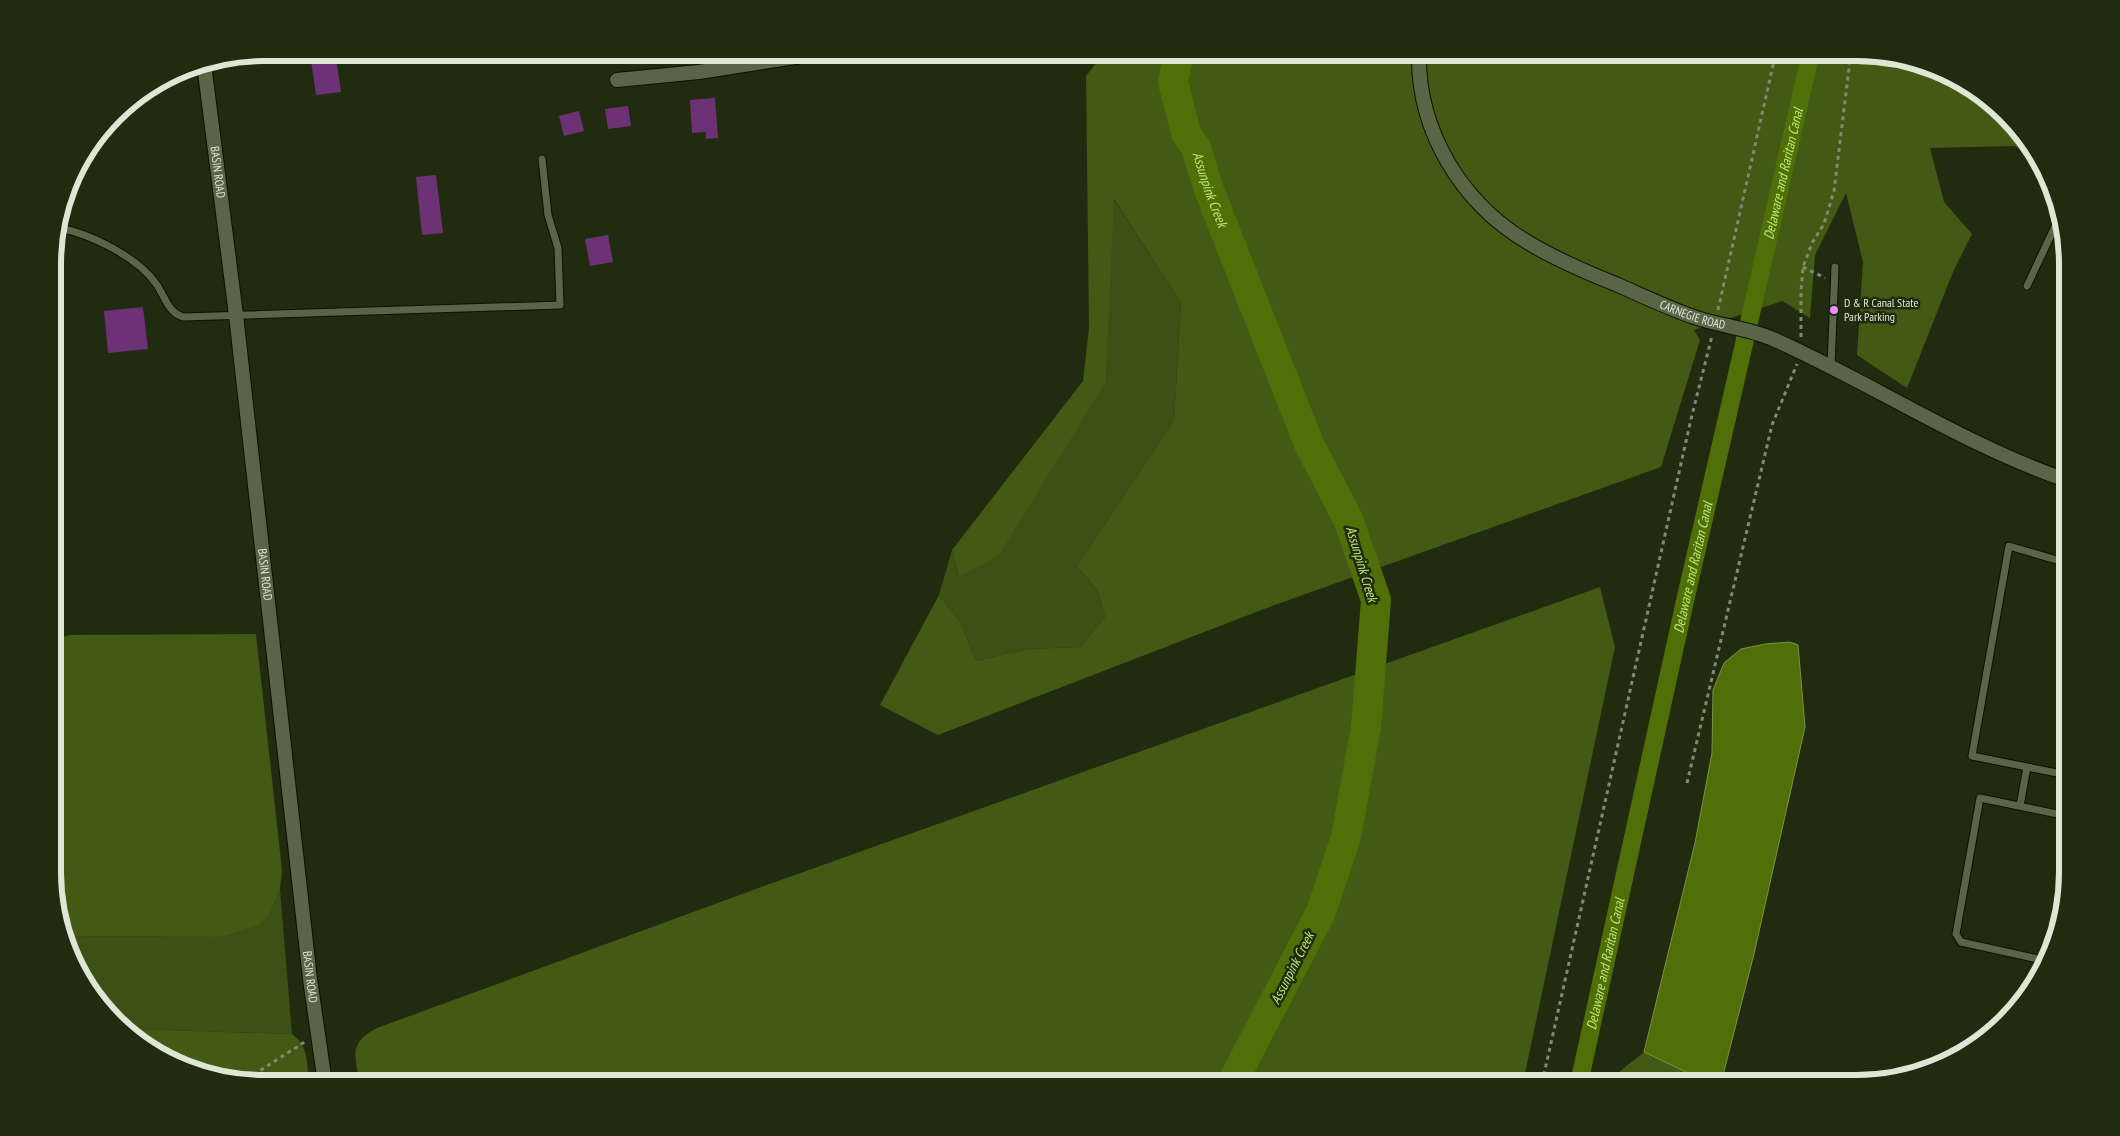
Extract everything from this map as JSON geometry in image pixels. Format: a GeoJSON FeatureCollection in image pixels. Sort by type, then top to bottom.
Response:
{"type":"FeatureCollection","features":[{"type":"Feature","properties":{"kind":"street"},"geometry":{"type":"LineString","coordinates":[[617,80],[699,72],[769,61]]}},
{"type":"Feature","properties":{"kind":"street","name":"CARNEGIE ROAD"},"geometry":{"type":"LineString","coordinates":[[1420,61],[1423,102],[1436,139],[1457,177],[1492,217],[1527,242],[1577,268],[1696,317],[1772,338],[1997,451],[2059,477]]}},
{"type":"Feature","properties":{"kind":"street","name":"BASIN ROAD"},"geometry":{"type":"LineString","coordinates":[[205,70],[236,315],[310,979],[324,1075]]}},
{"type":"Feature","properties":{"kind":"lane"},"geometry":{"type":"LineString","coordinates":[[64,229],[79,233],[105,244],[140,268],[156,284],[175,314],[183,317],[560,306],[558,248],[548,215],[542,159]]}},
{"type":"Feature","properties":{"kind":"lane"},"geometry":{"type":"LineString","coordinates":[[2027,286],[2055,226]]}},
{"type":"Feature","properties":{"kind":"lane"},"geometry":{"type":"LineString","coordinates":[[1831,366],[1836,267]]}},
{"type":"Feature","properties":{"kind":"lane"},"geometry":{"type":"LineString","coordinates":[[2059,561],[2009,546],[1972,756],[2059,773]]}},
{"type":"Feature","properties":{"kind":"lane"},"geometry":{"type":"LineString","coordinates":[[2020,806],[2027,767]]}},
{"type":"Feature","properties":{"kind":"lane"},"geometry":{"type":"LineString","coordinates":[[2039,958],[1961,942],[1957,939],[1956,934],[1980,798],[2059,814]]}},
{"type":"Feature","properties":{"kind":"path"},"geometry":{"type":"LineString","coordinates":[[1544,1075],[1691,419],[1716,322],[1774,61]]}},
{"type":"Feature","properties":{"kind":"path"},"geometry":{"type":"LineString","coordinates":[[1687,782],[1772,426],[1801,353],[1803,267],[1812,243],[1824,224],[1834,191],[1850,61]]}},
{"type":"Feature","properties":{"kind":"path"},"geometry":{"type":"LineString","coordinates":[[1803,267],[1835,283]]}},
{"type":"Feature","properties":{"kind":"path"},"geometry":{"type":"LineString","coordinates":[[253,1074],[319,1032]]}},
{"type":"Feature","properties":{"kind":"shaded area"},"geometry":{"type":"Polygon","coordinates":[[[1098,61],[1856,61],[1883,63],[1921,72],[1946,82],[1969,95],[1990,112],[2025,151],[2014,146],[1930,148],[1944,202],[1972,234],[1953,272],[1907,388],[1857,355],[1863,262],[1846,193],[1815,255],[1810,318],[1782,301],[1694,330],[1700,340],[1661,467],[1264,609],[938,735],[880,705],[939,595],[960,622],[976,661],[1028,649],[1080,647],[1105,617],[1098,591],[1077,566],[1174,420],[1181,303],[1114,199],[1106,382],[999,555],[959,577],[952,550],[1083,381],[1089,328],[1086,76],[1098,61]]]}},
{"type":"Feature","properties":{"kind":"shaded area"},"geometry":{"type":"Polygon","coordinates":[[[1113,198],[1181,303],[1174,420],[1077,566],[1098,591],[1105,617],[1080,647],[1028,649],[976,661],[960,622],[939,595],[952,550],[959,577],[1106,382],[1113,198]]]}},
{"type":"Feature","properties":{"kind":"shaded area"},"geometry":{"type":"Polygon","coordinates":[[[1600,587],[1615,647],[1525,1075],[359,1075],[356,1058],[358,1045],[361,1039],[377,1028],[753,890],[1600,587]]]}},
{"type":"Feature","properties":{"kind":"shaded area"},"geometry":{"type":"Polygon","coordinates":[[[256,634],[282,870],[280,889],[271,912],[259,925],[221,937],[72,936],[65,912],[61,872],[61,637],[70,635],[256,634]]]}},
{"type":"Feature","properties":{"kind":"shaded area"},"geometry":{"type":"Polygon","coordinates":[[[1790,642],[1798,645],[1805,727],[1754,954],[1723,1075],[1692,1075],[1644,1052],[1695,843],[1712,753],[1713,690],[1724,663],[1741,649],[1765,644],[1790,642]]]}},
{"type":"Feature","properties":{"kind":"shaded area"},"geometry":{"type":"Polygon","coordinates":[[[280,889],[292,1034],[136,1029],[112,1006],[95,985],[82,962],[72,936],[221,937],[271,912],[280,889]]]}},
{"type":"Feature","properties":{"kind":"shaded area"},"geometry":{"type":"Polygon","coordinates":[[[136,1029],[292,1034],[302,1044],[308,1075],[264,1075],[224,1071],[174,1054],[151,1041],[136,1029]]]}},
{"type":"Feature","properties":{"kind":"shaded area"},"geometry":{"type":"Polygon","coordinates":[[[1644,1052],[1692,1075],[1615,1075],[1644,1052]]]}},
{"type":"Feature","properties":{"kind":"building"},"geometry":{"type":"Polygon","coordinates":[[[311,61],[336,61],[341,92],[316,95],[311,61]]]}},
{"type":"Feature","properties":{"kind":"building"},"geometry":{"type":"Polygon","coordinates":[[[715,98],[718,138],[706,139],[706,132],[692,133],[690,100],[715,98]]]}},
{"type":"Feature","properties":{"kind":"building"},"geometry":{"type":"Polygon","coordinates":[[[628,106],[631,126],[608,129],[605,109],[628,106]]]}},
{"type":"Feature","properties":{"kind":"building"},"geometry":{"type":"Polygon","coordinates":[[[579,111],[584,131],[564,136],[559,116],[579,111]]]}},
{"type":"Feature","properties":{"kind":"building"},"geometry":{"type":"Polygon","coordinates":[[[436,175],[443,233],[422,235],[416,177],[436,175]]]}},
{"type":"Feature","properties":{"kind":"building"},"geometry":{"type":"Polygon","coordinates":[[[608,235],[613,262],[590,266],[585,239],[608,235]]]}},
{"type":"Feature","properties":{"kind":"building"},"geometry":{"type":"Polygon","coordinates":[[[143,307],[148,349],[108,353],[104,311],[143,307]]]}},
{"type":"Feature","properties":{"kind":"waterway","name":"Assunpink Creek"},"geometry":{"type":"LineString","coordinates":[[1177,61],[1173,82],[1186,133],[1196,148],[1209,190],[1309,444],[1348,519],[1376,600],[1366,727],[1346,837],[1321,912],[1236,1075]]}},
{"type":"Feature","properties":{"kind":"waterway","name":"Delaware and Raritan Canal"},"geometry":{"type":"LineString","coordinates":[[1581,1075],[1685,601],[1809,61]]}},
{"type":"Feature","properties":{"kind":"place","name":"D & R Canal State Park Parking"},"geometry":{"type":"Point","coordinates":[1834,310]}}]}
